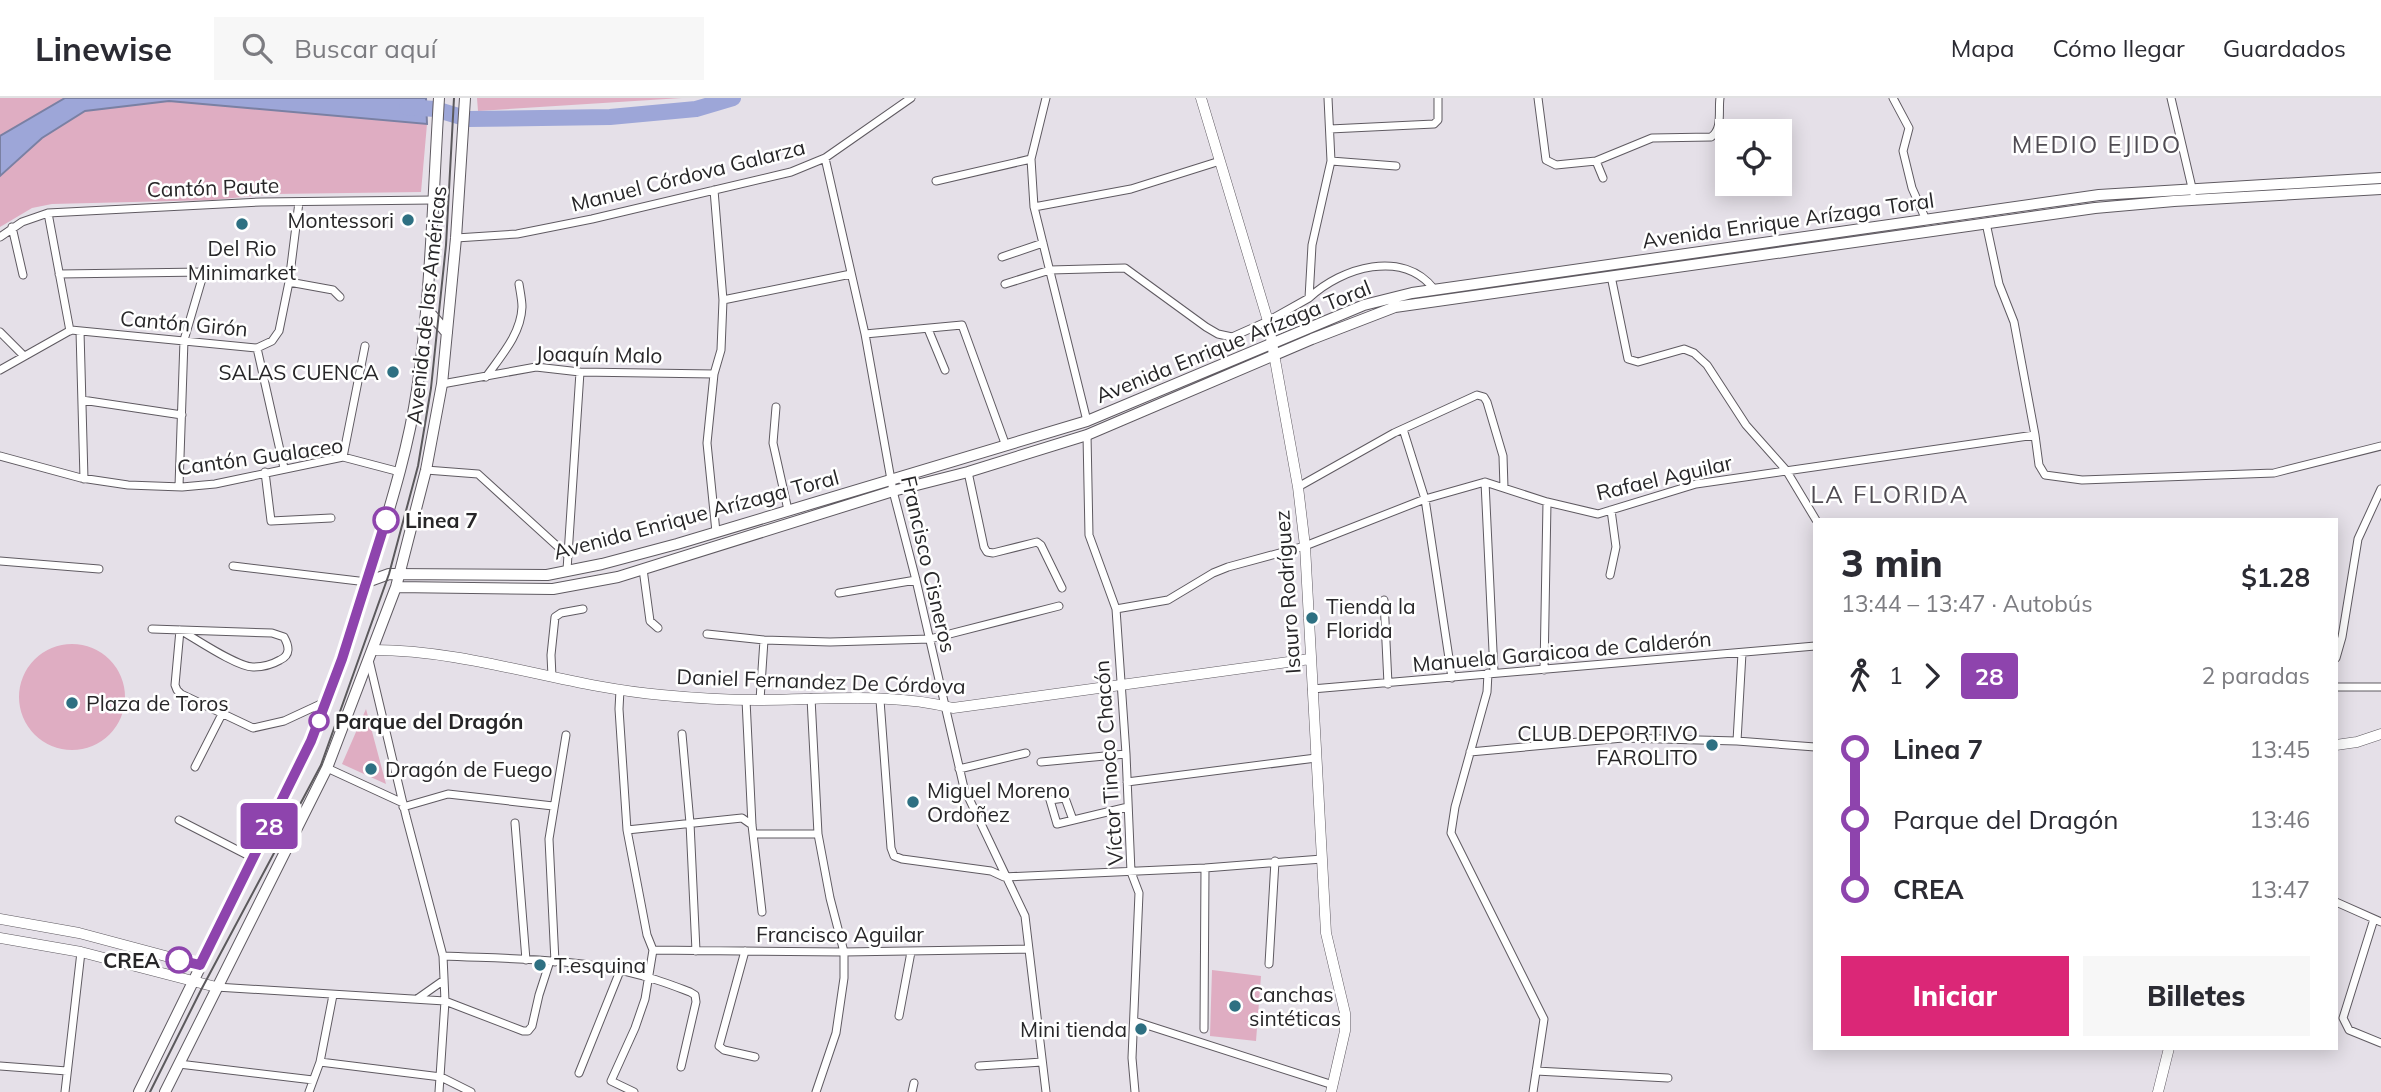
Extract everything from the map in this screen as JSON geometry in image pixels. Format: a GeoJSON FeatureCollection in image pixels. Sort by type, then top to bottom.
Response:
{"type":"FeatureCollection","features":[{"type":"Feature","properties":{"kind":"main road","name":"Avenida de las Américas"},"geometry":{"type":"LineString","coordinates":[[139,1092],[319,723],[367,582],[400,472],[417,390],[439,98]]}},
{"type":"Feature","properties":{"kind":"main road","name":"Avenida de las Américas"},"geometry":{"type":"LineString","coordinates":[[165,1092],[327,768],[396,587],[426,470],[442,384],[456,238],[465,98]]}},
{"type":"Feature","properties":{"kind":"main road","name":"Avenida Enrique Arízaga Toral"},"geometry":{"type":"LineString","coordinates":[[396,587],[553,589],[589,584],[643,569],[893,491],[968,472],[1087,435],[1395,307],[2194,194],[2381,178]]}},
{"type":"Feature","properties":{"kind":"main road","name":"Avenida Enrique Arízaga Toral"},"geometry":{"type":"LineString","coordinates":[[367,582],[390,574],[547,575],[602,564],[1087,421],[1364,304],[1434,289],[2099,195],[2381,189]]}},
{"type":"Feature","properties":{"kind":"main road"},"geometry":{"type":"LineString","coordinates":[[425,307],[447,333]]}},
{"type":"Feature","properties":{"kind":"street","name":"Manuel Córdova Galarza"},"geometry":{"type":"LineString","coordinates":[[456,238],[517,234],[791,172],[825,158],[911,98]]}},
{"type":"Feature","properties":{"kind":"street"},"geometry":{"type":"LineString","coordinates":[[1046,98],[1031,159],[1034,207],[1087,421]]}},
{"type":"Feature","properties":{"kind":"street","name":"Isauro Rodríguez"},"geometry":{"type":"LineString","coordinates":[[1201,98],[1268,321],[1298,487],[1305,546],[1326,933],[1345,1013],[1345,1031],[1332,1089]]}},
{"type":"Feature","properties":{"kind":"street"},"geometry":{"type":"LineString","coordinates":[[1309,298],[1312,245],[1331,161],[1328,98]]}},
{"type":"Feature","properties":{"kind":"street"},"geometry":{"type":"LineString","coordinates":[[1330,129],[1434,124],[1438,120],[1437,98]]}},
{"type":"Feature","properties":{"kind":"street"},"geometry":{"type":"LineString","coordinates":[[1538,98],[1546,160],[1556,165],[1596,161],[1651,138],[1711,137],[1717,134],[1719,127],[1720,98]]}},
{"type":"Feature","properties":{"kind":"street"},"geometry":{"type":"LineString","coordinates":[[1893,98],[1909,128],[1903,150],[1912,188],[1926,220]]}},
{"type":"Feature","properties":{"kind":"street"},"geometry":{"type":"LineString","coordinates":[[2171,98],[2194,194]]}},
{"type":"Feature","properties":{"kind":"street","name":"Francisco Cisneros"},"geometry":{"type":"LineString","coordinates":[[825,158],[865,334],[893,491],[964,788],[1004,877],[1025,916],[1045,1092]]}},
{"type":"Feature","properties":{"kind":"street"},"geometry":{"type":"LineString","coordinates":[[936,181],[1031,159]]}},
{"type":"Feature","properties":{"kind":"street"},"geometry":{"type":"LineString","coordinates":[[1034,207],[1131,189],[1220,161]]}},
{"type":"Feature","properties":{"kind":"street"},"geometry":{"type":"LineString","coordinates":[[1331,161],[1396,166]]}},
{"type":"Feature","properties":{"kind":"street"},"geometry":{"type":"LineString","coordinates":[[1596,161],[1603,178]]}},
{"type":"Feature","properties":{"kind":"street"},"geometry":{"type":"LineString","coordinates":[[714,190],[723,300],[721,350],[715,374],[707,443],[716,532]]}},
{"type":"Feature","properties":{"kind":"street","name":"Cantón Paute"},"geometry":{"type":"LineString","coordinates":[[0,237],[12,228],[48,213],[299,202],[433,200]]}},
{"type":"Feature","properties":{"kind":"street","name":"Cantón Girón"},"geometry":{"type":"LineString","coordinates":[[0,370],[70,331],[257,348],[271,342],[277,335],[289,282],[299,202]]}},
{"type":"Feature","properties":{"kind":"street"},"geometry":{"type":"LineString","coordinates":[[48,213],[70,331]]}},
{"type":"Feature","properties":{"kind":"street"},"geometry":{"type":"LineString","coordinates":[[1986,223],[1999,284],[2014,322],[2039,466],[2045,475],[2082,480],[2274,474],[2381,446]]}},
{"type":"Feature","properties":{"kind":"street"},"geometry":{"type":"LineString","coordinates":[[12,228],[23,275]]}},
{"type":"Feature","properties":{"kind":"street"},"geometry":{"type":"LineString","coordinates":[[1002,257],[1043,243]]}},
{"type":"Feature","properties":{"kind":"street"},"geometry":{"type":"LineString","coordinates":[[1005,285],[1050,270],[1130,269],[1206,327],[1218,334],[1232,337],[1309,298],[1332,280],[1373,266],[1396,265],[1426,278],[1434,289]]}},
{"type":"Feature","properties":{"kind":"street"},"geometry":{"type":"LineString","coordinates":[[59,274],[204,272],[184,340],[179,486]]}},
{"type":"Feature","properties":{"kind":"street"},"geometry":{"type":"LineString","coordinates":[[723,300],[851,274]]}},
{"type":"Feature","properties":{"kind":"street"},"geometry":{"type":"LineString","coordinates":[[1611,276],[1628,359],[1638,362],[1684,349],[1694,353],[1707,365],[1746,425],[1786,470],[1815,518]]}},
{"type":"Feature","properties":{"kind":"street"},"geometry":{"type":"LineString","coordinates":[[289,282],[330,289],[340,298]]}},
{"type":"Feature","properties":{"kind":"street"},"geometry":{"type":"LineString","coordinates":[[485,377],[509,345],[518,323],[522,308],[519,284]]}},
{"type":"Feature","properties":{"kind":"street"},"geometry":{"type":"LineString","coordinates":[[865,334],[962,325],[1006,446]]}},
{"type":"Feature","properties":{"kind":"street"},"geometry":{"type":"LineString","coordinates":[[928,329],[945,370]]}},
{"type":"Feature","properties":{"kind":"street"},"geometry":{"type":"LineString","coordinates":[[80,331],[84,479]]}},
{"type":"Feature","properties":{"kind":"street"},"geometry":{"type":"LineString","coordinates":[[0,332],[23,355]]}},
{"type":"Feature","properties":{"kind":"street"},"geometry":{"type":"LineString","coordinates":[[343,457],[365,346]]}},
{"type":"Feature","properties":{"kind":"street"},"geometry":{"type":"LineString","coordinates":[[257,348],[284,468]]}},
{"type":"Feature","properties":{"kind":"street","name":"Joaquín Malo"},"geometry":{"type":"LineString","coordinates":[[442,384],[536,367],[580,372],[715,374]]}},
{"type":"Feature","properties":{"kind":"street"},"geometry":{"type":"LineString","coordinates":[[567,570],[580,372]]}},
{"type":"Feature","properties":{"kind":"street"},"geometry":{"type":"LineString","coordinates":[[1298,487],[1403,429],[1477,395],[1484,397],[1487,402],[1503,456],[1504,488]]}},
{"type":"Feature","properties":{"kind":"street"},"geometry":{"type":"LineString","coordinates":[[82,400],[182,415]]}},
{"type":"Feature","properties":{"kind":"street"},"geometry":{"type":"LineString","coordinates":[[776,407],[773,443],[788,510]]}},
{"type":"Feature","properties":{"kind":"street"},"geometry":{"type":"LineString","coordinates":[[1403,429],[1425,499],[1452,678]]}},
{"type":"Feature","properties":{"kind":"street","name":"Víctor Tinoco Chacón"},"geometry":{"type":"LineString","coordinates":[[1087,435],[1089,535],[1116,609],[1131,872],[1139,893],[1132,1058],[1135,1092]]}},
{"type":"Feature","properties":{"kind":"street","name":"Rafael Aguilar"},"geometry":{"type":"LineString","coordinates":[[1485,482],[1547,502],[1598,514],[1696,484],[2035,435]]}},
{"type":"Feature","properties":{"kind":"street","name":"Cantón Gualaceo"},"geometry":{"type":"LineString","coordinates":[[0,456],[84,479],[128,485],[221,483],[343,457],[400,472]]}},
{"type":"Feature","properties":{"kind":"street"},"geometry":{"type":"LineString","coordinates":[[426,470],[478,474],[567,555]]}},
{"type":"Feature","properties":{"kind":"street"},"geometry":{"type":"LineString","coordinates":[[265,472],[271,522],[331,518]]}},
{"type":"Feature","properties":{"kind":"street"},"geometry":{"type":"LineString","coordinates":[[968,472],[987,552],[993,553],[1037,542],[1062,588]]}},
{"type":"Feature","properties":{"kind":"street"},"geometry":{"type":"LineString","coordinates":[[1116,609],[1168,600],[1220,570],[1305,546],[1425,499],[1485,482],[1491,673],[1455,807],[1451,833],[1544,1019],[1533,1092]]}},
{"type":"Feature","properties":{"kind":"street"},"geometry":{"type":"LineString","coordinates":[[2338,650],[2358,539],[2381,489]]}},
{"type":"Feature","properties":{"kind":"street"},"geometry":{"type":"LineString","coordinates":[[1544,670],[1547,502]]}},
{"type":"Feature","properties":{"kind":"street"},"geometry":{"type":"LineString","coordinates":[[1610,575],[1616,547],[1611,510]]}},
{"type":"Feature","properties":{"kind":"street"},"geometry":{"type":"LineString","coordinates":[[0,561],[99,569]]}},
{"type":"Feature","properties":{"kind":"street"},"geometry":{"type":"LineString","coordinates":[[233,566],[367,582]]}},
{"type":"Feature","properties":{"kind":"street"},"geometry":{"type":"LineString","coordinates":[[643,569],[650,621],[658,628]]}},
{"type":"Feature","properties":{"kind":"street"},"geometry":{"type":"LineString","coordinates":[[839,593],[916,580]]}},
{"type":"Feature","properties":{"kind":"street"},"geometry":{"type":"LineString","coordinates":[[1384,600],[1388,684]]}},
{"type":"Feature","properties":{"kind":"street"},"geometry":{"type":"LineString","coordinates":[[707,634],[764,640],[830,642],[930,639],[1059,606]]}},
{"type":"Feature","properties":{"kind":"street"},"geometry":{"type":"LineString","coordinates":[[552,677],[555,617],[561,612],[583,609]]}},
{"type":"Feature","properties":{"kind":"street"},"geometry":{"type":"LineString","coordinates":[[152,629],[180,630],[279,634],[286,642],[288,652],[278,661],[251,667],[216,652],[180,630]]}},
{"type":"Feature","properties":{"kind":"street"},"geometry":{"type":"LineString","coordinates":[[180,630],[175,685],[177,690],[222,714],[253,728],[284,721],[328,701]]}},
{"type":"Feature","properties":{"kind":"street"},"geometry":{"type":"LineString","coordinates":[[760,700],[764,640]]}},
{"type":"Feature","properties":{"kind":"street","name":"Manuela Garaicoa de Calderón"},"geometry":{"type":"LineString","coordinates":[[1312,689],[1813,646]]}},
{"type":"Feature","properties":{"kind":"street","name":"Daniel Fernandez De Córdova"},"geometry":{"type":"LineString","coordinates":[[372,655],[410,651],[660,695],[746,700],[880,700],[929,703],[953,708],[1310,659]]}},
{"type":"Feature","properties":{"kind":"street"},"geometry":{"type":"LineString","coordinates":[[1737,741],[1742,653]]}},
{"type":"Feature","properties":{"kind":"street"},"geometry":{"type":"LineString","coordinates":[[372,655],[403,805],[443,956],[446,1001],[439,1092]]}},
{"type":"Feature","properties":{"kind":"street"},"geometry":{"type":"LineString","coordinates":[[2338,687],[2381,687]]}},
{"type":"Feature","properties":{"kind":"street"},"geometry":{"type":"LineString","coordinates":[[620,690],[618,709],[627,830],[647,935],[653,950],[645,999],[611,1081],[634,1092]]}},
{"type":"Feature","properties":{"kind":"street"},"geometry":{"type":"LineString","coordinates":[[811,698],[818,834],[844,952],[844,978],[835,1033],[816,1092]]}},
{"type":"Feature","properties":{"kind":"street"},"geometry":{"type":"LineString","coordinates":[[746,700],[752,825],[762,912]]}},
{"type":"Feature","properties":{"kind":"street"},"geometry":{"type":"LineString","coordinates":[[880,700],[891,849],[894,856],[902,859],[991,871],[1004,877],[1131,872],[1322,859]]}},
{"type":"Feature","properties":{"kind":"street"},"geometry":{"type":"LineString","coordinates":[[303,711],[313,714],[319,723]]}},
{"type":"Feature","properties":{"kind":"street"},"geometry":{"type":"LineString","coordinates":[[195,767],[222,714]]}},
{"type":"Feature","properties":{"kind":"street"},"geometry":{"type":"LineString","coordinates":[[682,734],[690,823],[696,951]]}},
{"type":"Feature","properties":{"kind":"street"},"geometry":{"type":"LineString","coordinates":[[2338,745],[2381,734]]}},
{"type":"Feature","properties":{"kind":"street"},"geometry":{"type":"LineString","coordinates":[[0,937],[81,952],[216,987],[446,1001],[528,1031],[532,1026],[538,995],[553,961],[549,857],[553,806],[566,735]]}},
{"type":"Feature","properties":{"kind":"street"},"geometry":{"type":"LineString","coordinates":[[1470,752],[1623,738],[1737,741],[1813,747]]}},
{"type":"Feature","properties":{"kind":"street"},"geometry":{"type":"LineString","coordinates":[[959,769],[1026,753]]}},
{"type":"Feature","properties":{"kind":"street"},"geometry":{"type":"LineString","coordinates":[[1041,762],[1126,754]]}},
{"type":"Feature","properties":{"kind":"street"},"geometry":{"type":"LineString","coordinates":[[1127,782],[1316,758]]}},
{"type":"Feature","properties":{"kind":"street"},"geometry":{"type":"LineString","coordinates":[[327,768],[403,805],[448,794],[553,806]]}},
{"type":"Feature","properties":{"kind":"street"},"geometry":{"type":"LineString","coordinates":[[1073,820],[1128,807]]}},
{"type":"Feature","properties":{"kind":"street"},"geometry":{"type":"LineString","coordinates":[[627,830],[741,818],[752,825]]}},
{"type":"Feature","properties":{"kind":"street"},"geometry":{"type":"LineString","coordinates":[[179,820],[253,858]]}},
{"type":"Feature","properties":{"kind":"street"},"geometry":{"type":"LineString","coordinates":[[515,823],[526,960]]}},
{"type":"Feature","properties":{"kind":"street"},"geometry":{"type":"LineString","coordinates":[[753,834],[818,834]]}},
{"type":"Feature","properties":{"kind":"street"},"geometry":{"type":"LineString","coordinates":[[1269,964],[1275,861]]}},
{"type":"Feature","properties":{"kind":"street"},"geometry":{"type":"LineString","coordinates":[[1203,1029],[1205,867]]}},
{"type":"Feature","properties":{"kind":"street"},"geometry":{"type":"LineString","coordinates":[[2338,903],[2378,920],[2343,1018],[2349,1030],[2381,1043]]}},
{"type":"Feature","properties":{"kind":"street"},"geometry":{"type":"LineString","coordinates":[[0,919],[79,933],[200,965]]}},
{"type":"Feature","properties":{"kind":"street","name":"Francisco Aguilar"},"geometry":{"type":"LineString","coordinates":[[653,950],[911,952],[1028,949]]}},
{"type":"Feature","properties":{"kind":"street"},"geometry":{"type":"LineString","coordinates":[[745,951],[719,1046],[755,1056]]}},
{"type":"Feature","properties":{"kind":"street"},"geometry":{"type":"LineString","coordinates":[[65,1092],[81,952]]}},
{"type":"Feature","properties":{"kind":"street"},"geometry":{"type":"LineString","coordinates":[[899,1016],[911,952]]}},
{"type":"Feature","properties":{"kind":"street"},"geometry":{"type":"LineString","coordinates":[[443,956],[553,961],[620,971],[648,977],[695,995],[696,1002],[681,1067]]}},
{"type":"Feature","properties":{"kind":"street"},"geometry":{"type":"LineString","coordinates":[[579,1073],[620,971]]}},
{"type":"Feature","properties":{"kind":"street"},"geometry":{"type":"LineString","coordinates":[[417,999],[444,980]]}},
{"type":"Feature","properties":{"kind":"street"},"geometry":{"type":"LineString","coordinates":[[309,1092],[320,1062],[333,995]]}},
{"type":"Feature","properties":{"kind":"street"},"geometry":{"type":"LineString","coordinates":[[1134,1021],[1332,1089]]}},
{"type":"Feature","properties":{"kind":"street"},"geometry":{"type":"LineString","coordinates":[[2158,1092],[2168,1050]]}},
{"type":"Feature","properties":{"kind":"street"},"geometry":{"type":"LineString","coordinates":[[320,1062],[441,1077],[471,1092]]}},
{"type":"Feature","properties":{"kind":"street"},"geometry":{"type":"LineString","coordinates":[[979,1066],[1042,1062]]}},
{"type":"Feature","properties":{"kind":"street"},"geometry":{"type":"LineString","coordinates":[[179,1064],[313,1080]]}},
{"type":"Feature","properties":{"kind":"street"},"geometry":{"type":"LineString","coordinates":[[0,1066],[67,1071]]}},
{"type":"Feature","properties":{"kind":"street"},"geometry":{"type":"LineString","coordinates":[[1536,1071],[1668,1078]]}},
{"type":"Feature","properties":{"kind":"street"},"geometry":{"type":"LineString","coordinates":[[912,1092],[914,1083]]}},
{"type":"Feature","properties":{"kind":"shaded area"},"geometry":{"type":"Polygon","coordinates":[[[0,98],[65,98],[0,136],[0,98]]]}},
{"type":"Feature","properties":{"kind":"shaded area"},"geometry":{"type":"Polygon","coordinates":[[[477,98],[682,98],[478,111],[477,98]]]}},
{"type":"Feature","properties":{"kind":"shaded area"},"geometry":{"type":"Polygon","coordinates":[[[169,101],[427,124],[421,192],[275,194],[213,200],[52,204],[32,208],[0,227],[0,176],[42,138],[85,111],[169,101]]]}},
{"type":"Feature","properties":{"kind":"shaded area","name":"Plaza de Toros"},"geometry":{"type":"Polygon","coordinates":[[[72,644],[92,648],[110,659],[121,677],[125,697],[121,717],[110,735],[92,746],[72,750],[52,746],[34,735],[23,717],[19,697],[23,677],[34,659],[52,648],[72,644]]]}},
{"type":"Feature","properties":{"kind":"shaded area","name":"Parque del Dragón"},"geometry":{"type":"Polygon","coordinates":[[[366,709],[386,784],[342,764],[366,709]]]}},
{"type":"Feature","properties":{"kind":"shaded area","name":"Canchas sintéticas"},"geometry":{"type":"Polygon","coordinates":[[[1212,970],[1261,976],[1256,1041],[1210,1036],[1212,970]]]}},
{"type":"Feature","properties":{"kind":"water"},"geometry":{"type":"Polygon","coordinates":[[[65,98],[426,98],[427,124],[169,101],[85,111],[42,138],[0,176],[0,136],[65,98]]]}},
{"type":"Feature","properties":{"kind":"waterway"},"geometry":{"type":"LineString","coordinates":[[407,107],[435,109],[468,119],[610,117],[696,109],[733,98]]}},
{"type":"Feature","properties":{"kind":"tram line"},"geometry":{"type":"LineString","coordinates":[[150,1092],[321,765],[389,574],[418,466],[431,388],[446,245],[454,98]]}},
{"type":"Feature","properties":{"kind":"bus line","name":"28"},"geometry":{"type":"LineString","coordinates":[[179,960],[200,965],[311,741],[328,701],[386,520]]}},
{"type":"Feature","properties":{"kind":"place","name":"Montessori"},"geometry":{"type":"Point","coordinates":[408,220]}},
{"type":"Feature","properties":{"kind":"place","name":"Del Rio Minimarket"},"geometry":{"type":"Point","coordinates":[242,224]}},
{"type":"Feature","properties":{"kind":"place","name":"SALAS CUENCA"},"geometry":{"type":"Point","coordinates":[393,372]}},
{"type":"Feature","properties":{"kind":"place","name":"Linea 7"},"geometry":{"type":"Point","coordinates":[386,520]}},
{"type":"Feature","properties":{"kind":"place","name":"Tienda la Florida"},"geometry":{"type":"Point","coordinates":[1312,618]}},
{"type":"Feature","properties":{"kind":"place","name":"Plaza de Toros"},"geometry":{"type":"Point","coordinates":[72,703]}},
{"type":"Feature","properties":{"kind":"place","name":"Parque del Dragón"},"geometry":{"type":"Point","coordinates":[319,721]}},
{"type":"Feature","properties":{"kind":"place","name":"CLUB DEPORTIVO FAROLITO"},"geometry":{"type":"Point","coordinates":[1712,745]}},
{"type":"Feature","properties":{"kind":"place","name":"Dragón de Fuego"},"geometry":{"type":"Point","coordinates":[371,769]}},
{"type":"Feature","properties":{"kind":"place","name":"Miguel Moreno Ordoñez"},"geometry":{"type":"Point","coordinates":[913,802]}},
{"type":"Feature","properties":{"kind":"place","name":"CREA"},"geometry":{"type":"Point","coordinates":[179,960]}},
{"type":"Feature","properties":{"kind":"place","name":"T.esquina"},"geometry":{"type":"Point","coordinates":[540,965]}},
{"type":"Feature","properties":{"kind":"place","name":"Canchas sintéticas"},"geometry":{"type":"Point","coordinates":[1235,1006]}},
{"type":"Feature","properties":{"kind":"place","name":"Mini tienda"},"geometry":{"type":"Point","coordinates":[1141,1029]}},
{"type":"Feature","properties":{"kind":"district","name":"MEDIO EJIDO"},"geometry":{"type":"Point","coordinates":[2097,144]}},
{"type":"Feature","properties":{"kind":"district","name":"LA FLORIDA"},"geometry":{"type":"Point","coordinates":[1890,494]}}]}
